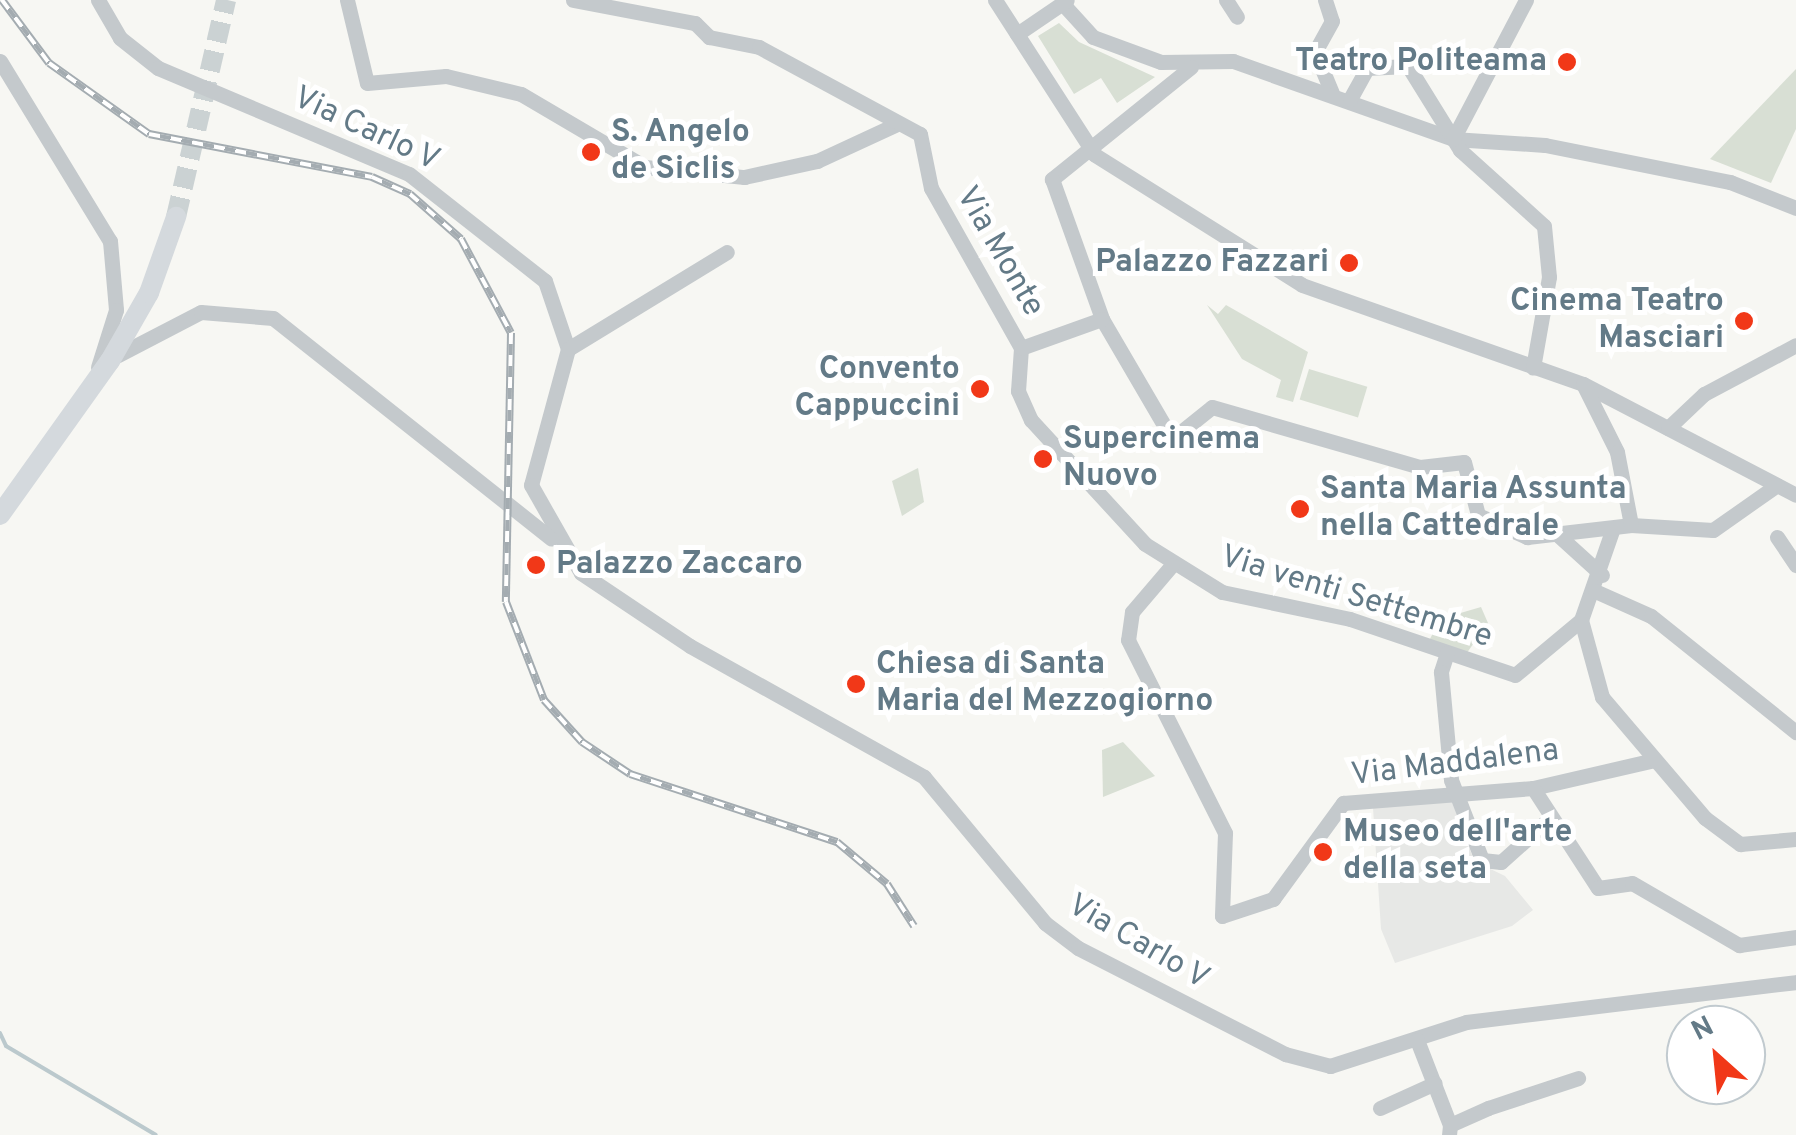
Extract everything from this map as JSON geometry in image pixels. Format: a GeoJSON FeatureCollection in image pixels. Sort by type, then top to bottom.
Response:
{"type":"FeatureCollection","features":[{"type":"Feature","properties":{"kind":"main road"},"geometry":{"type":"LineString","coordinates":[[0,516],[110,362],[149,293],[176,217]]}},
{"type":"Feature","properties":{"kind":"street","name":"Via Carlo V"},"geometry":{"type":"LineString","coordinates":[[98,0],[120,38],[158,68],[432,188],[545,281],[568,349]]}},
{"type":"Feature","properties":{"kind":"street"},"geometry":{"type":"LineString","coordinates":[[348,0],[367,82],[446,76],[535,99],[645,167],[712,177],[797,167],[896,125]]}},
{"type":"Feature","properties":{"kind":"street"},"geometry":{"type":"LineString","coordinates":[[573,0],[695,23],[709,37],[759,47],[896,125]]}},
{"type":"Feature","properties":{"kind":"street"},"geometry":{"type":"LineString","coordinates":[[995,0],[1085,145],[1302,286],[1583,384],[1795,493]]}},
{"type":"Feature","properties":{"kind":"street"},"geometry":{"type":"LineString","coordinates":[[1226,0],[1237,17]]}},
{"type":"Feature","properties":{"kind":"street"},"geometry":{"type":"LineString","coordinates":[[1325,0],[1332,21],[1315,52],[1332,94]]}},
{"type":"Feature","properties":{"kind":"street"},"geometry":{"type":"LineString","coordinates":[[1453,139],[1526,0]]}},
{"type":"Feature","properties":{"kind":"street"},"geometry":{"type":"LineString","coordinates":[[1017,34],[1065,1],[1102,41],[1191,67],[1233,61],[1350,99],[1453,139],[1512,138],[1730,182],[1796,208]]}},
{"type":"Feature","properties":{"kind":"street"},"geometry":{"type":"LineString","coordinates":[[0,61],[100,215],[116,310],[82,398]]}},
{"type":"Feature","properties":{"kind":"street"},"geometry":{"type":"LineString","coordinates":[[1350,99],[1368,68],[1400,63],[1453,139],[1544,226],[1543,313],[1533,368]]}},
{"type":"Feature","properties":{"kind":"street"},"geometry":{"type":"LineString","coordinates":[[1191,67],[1085,145],[1052,179],[1102,319],[1172,439],[1212,407],[1420,467],[1464,462],[1478,516],[1527,537],[1631,525],[1724,528],[1777,485]]}},
{"type":"Feature","properties":{"kind":"street"},"geometry":{"type":"LineString","coordinates":[[1424,127],[1437,116]]}},
{"type":"Feature","properties":{"kind":"street","name":"Via Monte"},"geometry":{"type":"LineString","coordinates":[[896,125],[924,141],[931,188],[1022,348],[1018,391]]}},
{"type":"Feature","properties":{"kind":"street"},"geometry":{"type":"LineString","coordinates":[[566,550],[529,473],[568,349],[727,252]]}},
{"type":"Feature","properties":{"kind":"street"},"geometry":{"type":"LineString","coordinates":[[110,362],[184,316],[221,310],[272,318],[566,550]]}},
{"type":"Feature","properties":{"kind":"street"},"geometry":{"type":"LineString","coordinates":[[1022,348],[1102,319]]}},
{"type":"Feature","properties":{"kind":"street"},"geometry":{"type":"LineString","coordinates":[[1668,428],[1714,387],[1792,348],[1796,370]]}},
{"type":"Feature","properties":{"kind":"street"},"geometry":{"type":"LineString","coordinates":[[1583,384],[1617,452],[1631,525]]}},
{"type":"Feature","properties":{"kind":"street","name":"Via venti Settembre"},"geometry":{"type":"LineString","coordinates":[[1018,391],[1048,444],[1172,565],[1222,592],[1350,618],[1516,675],[1580,620],[1599,583],[1613,528]]}},
{"type":"Feature","properties":{"kind":"street"},"geometry":{"type":"LineString","coordinates":[[1558,536],[1599,583],[1651,616],[1796,732]]}},
{"type":"Feature","properties":{"kind":"street"},"geometry":{"type":"LineString","coordinates":[[1777,537],[1796,565]]}},
{"type":"Feature","properties":{"kind":"street","name":"Via Carlo V"},"geometry":{"type":"LineString","coordinates":[[566,550],[600,590],[924,778],[1044,923],[1078,948],[1300,1060],[1344,1066],[1486,1018],[1796,982]]}},
{"type":"Feature","properties":{"kind":"street","name":"Via Maddalena"},"geometry":{"type":"LineString","coordinates":[[1172,565],[1132,612],[1127,632],[1186,763],[1226,833],[1221,915],[1244,916],[1274,899],[1326,818],[1348,802],[1532,788],[1654,760]]}},
{"type":"Feature","properties":{"kind":"street"},"geometry":{"type":"LineString","coordinates":[[1580,620],[1602,697],[1727,838],[1756,846],[1796,840]]}},
{"type":"Feature","properties":{"kind":"street"},"geometry":{"type":"LineString","coordinates":[[1447,653],[1440,672],[1455,791],[1488,864],[1549,819]]}},
{"type":"Feature","properties":{"kind":"street"},"geometry":{"type":"LineString","coordinates":[[1532,788],[1598,888],[1632,883],[1739,945],[1796,936]]}},
{"type":"Feature","properties":{"kind":"street"},"geometry":{"type":"LineString","coordinates":[[1417,1040],[1450,1130],[1578,1078]]}},
{"type":"Feature","properties":{"kind":"street"},"geometry":{"type":"LineString","coordinates":[[1380,1108],[1435,1082]]}},
{"type":"Feature","properties":{"kind":"shaded area"},"geometry":{"type":"Polygon","coordinates":[[[1059,23],[1079,42],[1155,77],[1117,103],[1101,78],[1074,94],[1038,36],[1059,23]]]}},
{"type":"Feature","properties":{"kind":"shaded area"},"geometry":{"type":"Polygon","coordinates":[[[1796,69],[1796,129],[1771,183],[1710,159],[1796,69]]]}},
{"type":"Feature","properties":{"kind":"shaded area"},"geometry":{"type":"Polygon","coordinates":[[[1207,305],[1218,314],[1226,305],[1308,352],[1293,402],[1276,397],[1281,380],[1242,359],[1207,305]]]}},
{"type":"Feature","properties":{"kind":"shaded area"},"geometry":{"type":"Polygon","coordinates":[[[1309,369],[1367,387],[1358,417],[1300,400],[1309,369]]]}},
{"type":"Feature","properties":{"kind":"shaded area"},"geometry":{"type":"Polygon","coordinates":[[[918,468],[924,502],[902,516],[892,481],[918,468]]]}},
{"type":"Feature","properties":{"kind":"shaded area"},"geometry":{"type":"Polygon","coordinates":[[[1481,607],[1488,623],[1464,657],[1429,641],[1440,619],[1481,607]]]}},
{"type":"Feature","properties":{"kind":"shaded area"},"geometry":{"type":"Polygon","coordinates":[[[1123,742],[1155,776],[1103,797],[1102,750],[1123,742]]]}},
{"type":"Feature","properties":{"kind":"shaded area"},"geometry":{"type":"Polygon","coordinates":[[[1453,801],[1474,861],[1505,876],[1533,910],[1512,926],[1395,963],[1381,929],[1373,808],[1453,801]]]}},
{"type":"Feature","properties":{"kind":"waterway"},"geometry":{"type":"LineString","coordinates":[[0,1033],[6,1046],[156,1135]]}},
{"type":"Feature","properties":{"kind":"tunnel"},"geometry":{"type":"LineString","coordinates":[[176,217],[226,0]]}},
{"type":"Feature","properties":{"kind":"railway"},"geometry":{"type":"LineString","coordinates":[[2,0],[49,63],[149,134],[372,177],[410,194],[461,239],[511,333],[506,602],[544,700],[582,742],[630,774],[837,842],[887,884],[914,926]]}},
{"type":"Feature","properties":{"kind":"place","name":"Teatro Politeama"},"geometry":{"type":"Point","coordinates":[1567,62]}},
{"type":"Feature","properties":{"kind":"place","name":"S. Angelo de Siclis"},"geometry":{"type":"Point","coordinates":[591,152]}},
{"type":"Feature","properties":{"kind":"place","name":"Palazzo Fazzari"},"geometry":{"type":"Point","coordinates":[1349,263]}},
{"type":"Feature","properties":{"kind":"place","name":"Cinema Teatro Masciari"},"geometry":{"type":"Point","coordinates":[1744,321]}},
{"type":"Feature","properties":{"kind":"place","name":"Convento Cappuccini"},"geometry":{"type":"Point","coordinates":[980,389]}},
{"type":"Feature","properties":{"kind":"place","name":"Supercinema Nuovo"},"geometry":{"type":"Point","coordinates":[1043,459]}},
{"type":"Feature","properties":{"kind":"place","name":"Santa Maria Assunta nella Cattedrale"},"geometry":{"type":"Point","coordinates":[1300,509]}},
{"type":"Feature","properties":{"kind":"place","name":"Palazzo Zaccaro"},"geometry":{"type":"Point","coordinates":[536,565]}},
{"type":"Feature","properties":{"kind":"place","name":"Chiesa di Santa Maria del Mezzogiorno"},"geometry":{"type":"Point","coordinates":[856,684]}},
{"type":"Feature","properties":{"kind":"place","name":"Museo dell'arte della seta"},"geometry":{"type":"Point","coordinates":[1323,852]}}]}
